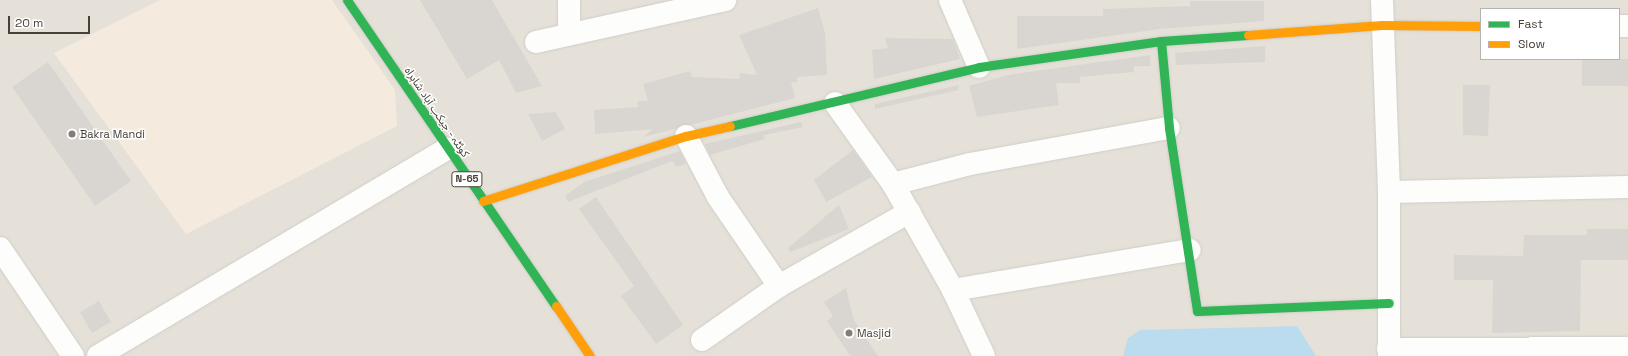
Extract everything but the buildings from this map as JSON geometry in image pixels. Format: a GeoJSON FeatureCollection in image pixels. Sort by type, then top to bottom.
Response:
{"type":"FeatureCollection","features":[{"type":"Feature","properties":{"kind":"main road","name":"کوئٹہ - جیکب آباد شاہراہ"},"geometry":{"type":"LineString","coordinates":[[347,0],[483,202],[590,356]]}},
{"type":"Feature","properties":{"kind":"main road"},"geometry":{"type":"LineString","coordinates":[[483,202],[686,136],[835,103],[979,67],[1161,41],[1382,25],[1480,26]]}},
{"type":"Feature","properties":{"kind":"main road"},"geometry":{"type":"LineString","coordinates":[[1161,41],[1169,128],[1190,250],[1197,311],[1389,303]]}},
{"type":"Feature","properties":{"kind":"street"},"geometry":{"type":"LineString","coordinates":[[569,0],[569,34]]}},
{"type":"Feature","properties":{"kind":"street"},"geometry":{"type":"LineString","coordinates":[[950,0],[979,67]]}},
{"type":"Feature","properties":{"kind":"street"},"geometry":{"type":"LineString","coordinates":[[1382,0],[1389,192],[1389,352],[1628,348]]}},
{"type":"Feature","properties":{"kind":"street"},"geometry":{"type":"LineString","coordinates":[[536,42],[712,1]]}},
{"type":"Feature","properties":{"kind":"street"},"geometry":{"type":"LineString","coordinates":[[835,103],[893,184],[953,290],[984,356]]}},
{"type":"Feature","properties":{"kind":"street"},"geometry":{"type":"LineString","coordinates":[[893,184],[970,164],[1169,128]]}},
{"type":"Feature","properties":{"kind":"street"},"geometry":{"type":"LineString","coordinates":[[686,136],[718,197],[779,286]]}},
{"type":"Feature","properties":{"kind":"street"},"geometry":{"type":"LineString","coordinates":[[98,356],[447,149]]}},
{"type":"Feature","properties":{"kind":"street"},"geometry":{"type":"LineString","coordinates":[[1389,192],[1628,187]]}},
{"type":"Feature","properties":{"kind":"street"},"geometry":{"type":"LineString","coordinates":[[702,340],[779,286],[909,212]]}},
{"type":"Feature","properties":{"kind":"street"},"geometry":{"type":"LineString","coordinates":[[0,248],[73,356]]}},
{"type":"Feature","properties":{"kind":"street"},"geometry":{"type":"LineString","coordinates":[[953,290],[1190,250]]}},
{"type":"Feature","properties":{"kind":"shaded area"},"geometry":{"type":"Polygon","coordinates":[[[0,0],[1628,0],[1628,356],[0,356],[0,0]]]}},
{"type":"Feature","properties":{"kind":"shaded area"},"geometry":{"type":"Polygon","coordinates":[[[160,0],[332,0],[395,90],[397,126],[186,234],[54,53],[160,0]]]}},
{"type":"Feature","properties":{"kind":"water"},"geometry":{"type":"Polygon","coordinates":[[[1297,326],[1316,356],[1123,356],[1128,338],[1140,330],[1297,326]]]}},
{"type":"Feature","properties":{"kind":"traffic: fast"},"geometry":{"type":"LineString","coordinates":[[347,0],[556,306]]}},
{"type":"Feature","properties":{"kind":"traffic: fast"},"geometry":{"type":"LineString","coordinates":[[730,126],[979,67],[1161,41],[1248,35]]}},
{"type":"Feature","properties":{"kind":"traffic: fast"},"geometry":{"type":"LineString","coordinates":[[1161,41],[1169,128],[1197,311],[1389,303]]}},
{"type":"Feature","properties":{"kind":"traffic: slow"},"geometry":{"type":"LineString","coordinates":[[1248,35],[1382,25],[1480,26]]}},
{"type":"Feature","properties":{"kind":"traffic: slow"},"geometry":{"type":"LineString","coordinates":[[483,201],[686,136],[730,126]]}},
{"type":"Feature","properties":{"kind":"traffic: slow"},"geometry":{"type":"LineString","coordinates":[[556,306],[590,356]]}},
{"type":"Feature","properties":{"kind":"place","name":"Bakra Mandi"},"geometry":{"type":"Point","coordinates":[72,134]}},
{"type":"Feature","properties":{"kind":"place","name":"Masjid"},"geometry":{"type":"Point","coordinates":[849,333]}}]}
